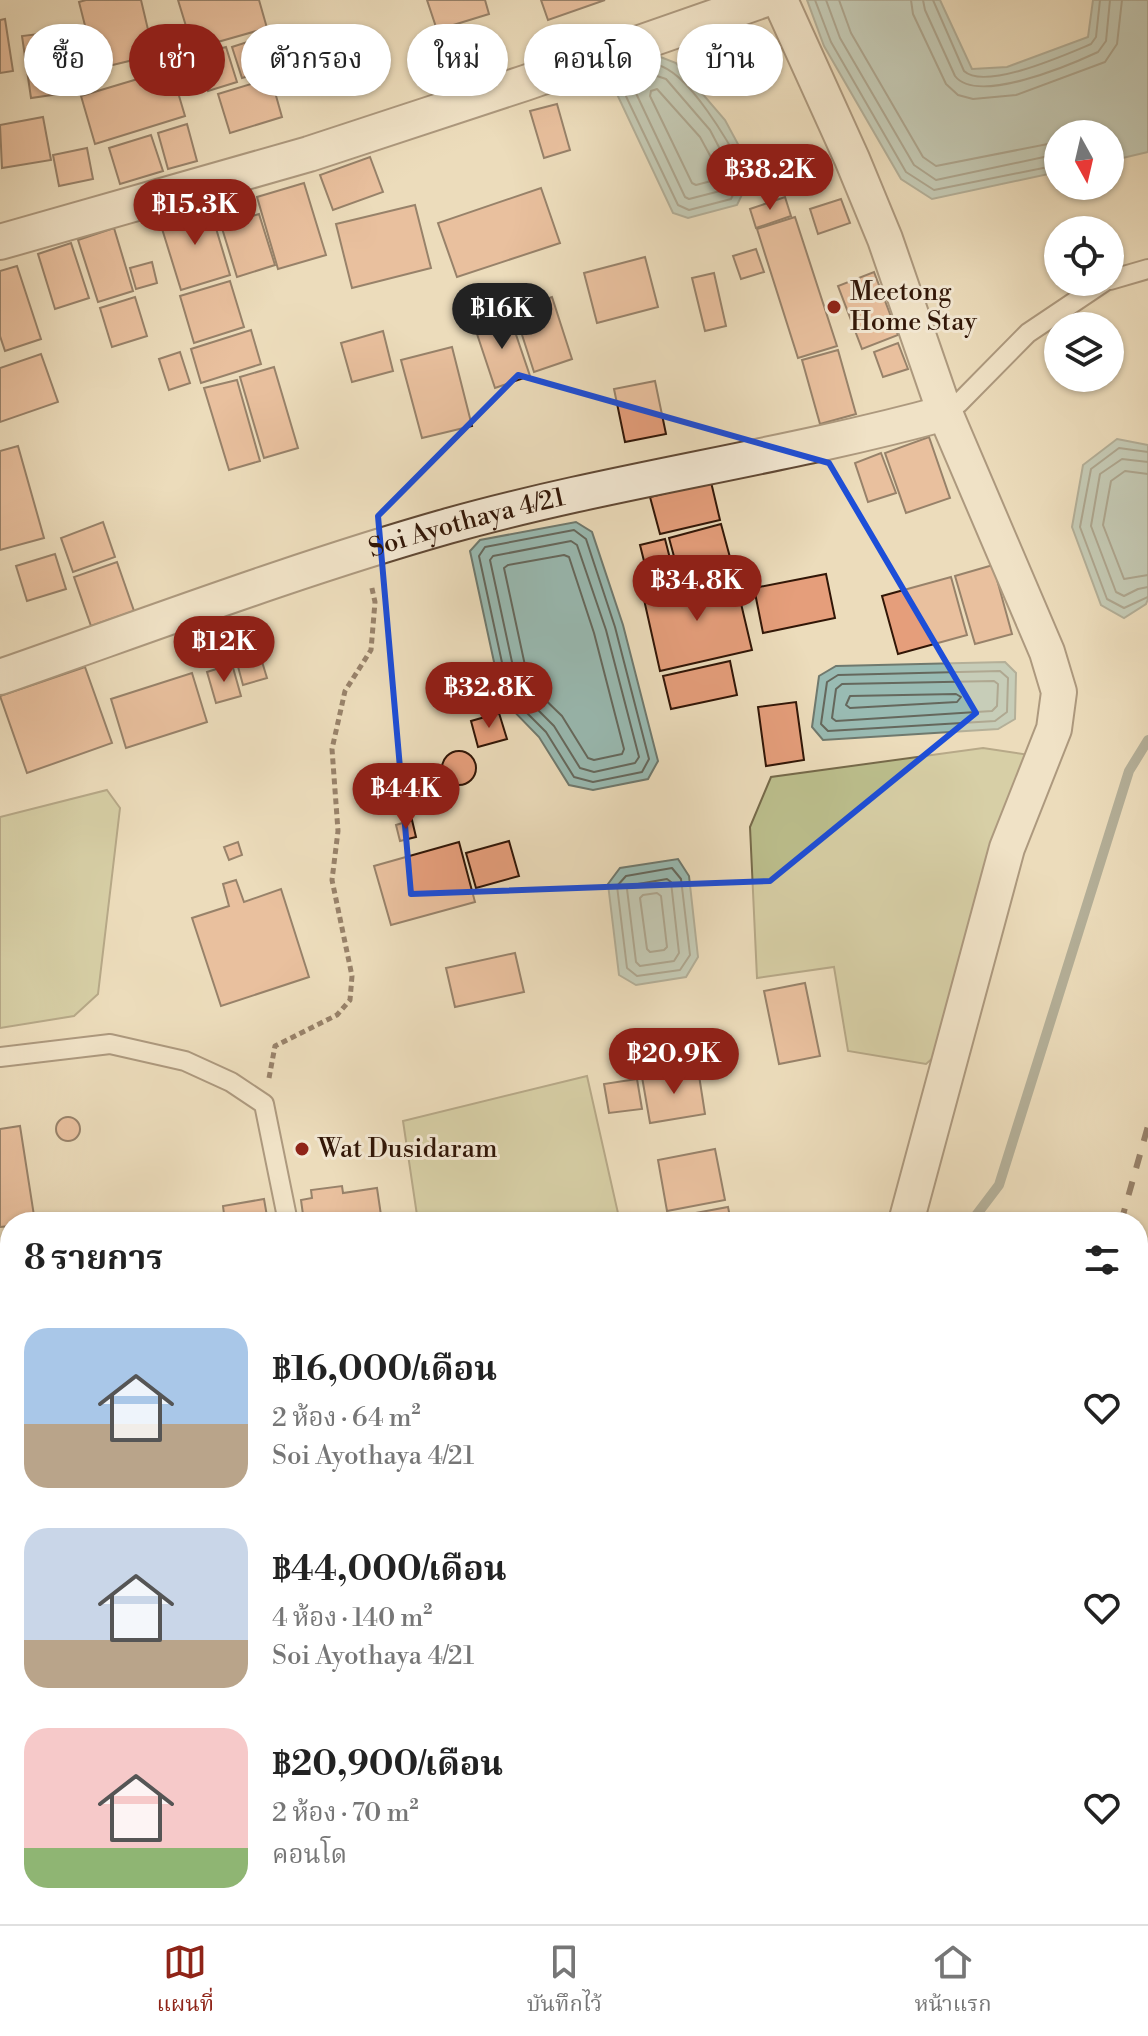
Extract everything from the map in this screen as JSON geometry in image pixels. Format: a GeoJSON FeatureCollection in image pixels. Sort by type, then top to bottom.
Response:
{"type":"FeatureCollection","features":[{"type":"Feature","properties":{"kind":"street"},"geometry":{"type":"LineString","coordinates":[[0,242],[309,154],[763,0]]}},
{"type":"Feature","properties":{"kind":"street"},"geometry":{"type":"LineString","coordinates":[[780,0],[885,239],[945,413],[1047,652],[1059,692],[1054,729],[1007,848],[909,1212]]}},
{"type":"Feature","properties":{"kind":"street","name":"Soi Ayothaya 4/21"},"geometry":{"type":"LineString","coordinates":[[0,677],[308,569],[449,526],[591,490],[814,444],[945,413]]}},
{"type":"Feature","properties":{"kind":"lane"},"geometry":{"type":"LineString","coordinates":[[1124,276],[1148,269]]}},
{"type":"Feature","properties":{"kind":"lane"},"geometry":{"type":"LineString","coordinates":[[945,413],[959,403],[1028,333],[1083,296]]}},
{"type":"Feature","properties":{"kind":"lane"},"geometry":{"type":"LineString","coordinates":[[0,1057],[110,1044],[185,1061],[231,1082],[264,1104],[286,1212]]}},
{"type":"Feature","properties":{"kind":"path"},"geometry":{"type":"LineString","coordinates":[[264,1104],[275,1046],[337,1015],[350,1000],[352,976],[332,880],[338,831],[332,749],[345,691],[371,650],[375,602],[365,551]]}},
{"type":"Feature","properties":{"kind":"highlighted area"},"geometry":{"type":"Polygon","coordinates":[[[518,375],[829,463],[976,713],[770,881],[411,894],[378,516],[518,375]]]}},
{"type":"Feature","properties":{"kind":"green space"},"geometry":{"type":"Polygon","coordinates":[[[983,748],[1030,755],[934,1057],[926,1064],[848,1051],[834,967],[757,978],[750,827],[771,777],[983,748]]]}},
{"type":"Feature","properties":{"kind":"green space"},"geometry":{"type":"Polygon","coordinates":[[[107,790],[120,808],[98,994],[74,1016],[0,1028],[0,817],[107,790]]]}},
{"type":"Feature","properties":{"kind":"green space"},"geometry":{"type":"Polygon","coordinates":[[[587,1076],[618,1212],[417,1212],[403,1121],[587,1076]]]}},
{"type":"Feature","properties":{"kind":"water"},"geometry":{"type":"Polygon","coordinates":[[[807,0],[940,0],[972,69],[1007,67],[1088,37],[1093,0],[1148,0],[1148,152],[1124,158],[1124,120],[1044,120],[1044,175],[932,199],[901,179],[824,46],[807,0]]]}},
{"type":"Feature","properties":{"kind":"water"},"geometry":{"type":"Polygon","coordinates":[[[661,57],[677,64],[677,96],[704,96],[725,120],[753,172],[737,205],[688,218],[673,213],[618,96],[661,96],[661,57]]]}},
{"type":"Feature","properties":{"kind":"water"},"geometry":{"type":"Polygon","coordinates":[[[1117,439],[1148,445],[1148,599],[1146,604],[1124,618],[1101,605],[1072,527],[1083,465],[1117,439]]]}},
{"type":"Feature","properties":{"kind":"water"},"geometry":{"type":"Polygon","coordinates":[[[576,522],[592,532],[623,625],[658,761],[648,779],[593,790],[569,785],[539,737],[502,699],[470,551],[480,540],[576,522]]]}},
{"type":"Feature","properties":{"kind":"water"},"geometry":{"type":"Polygon","coordinates":[[[1005,662],[1016,673],[1015,719],[998,729],[823,740],[812,727],[819,676],[836,666],[1005,662]]]}},
{"type":"Feature","properties":{"kind":"water"},"geometry":{"type":"Polygon","coordinates":[[[678,859],[689,876],[698,957],[686,977],[636,985],[619,975],[608,884],[620,868],[678,859]]]}},
{"type":"Feature","properties":{"kind":"building"},"geometry":{"type":"Polygon","coordinates":[[[141,0],[147,24],[129,24],[129,61],[113,65],[113,24],[85,24],[79,2],[141,0]]]}},
{"type":"Feature","properties":{"kind":"building"},"geometry":{"type":"Polygon","coordinates":[[[178,0],[259,0],[266,24],[241,24],[241,35],[225,40],[225,24],[185,24],[178,0]]]}},
{"type":"Feature","properties":{"kind":"building"},"geometry":{"type":"Polygon","coordinates":[[[427,0],[485,0],[489,14],[456,24],[435,24],[427,0]]]}},
{"type":"Feature","properties":{"kind":"building"},"geometry":{"type":"Polygon","coordinates":[[[541,0],[605,0],[548,20],[541,0]]]}},
{"type":"Feature","properties":{"kind":"building"},"geometry":{"type":"Polygon","coordinates":[[[5,19],[13,71],[0,73],[0,20],[5,19]]]}},
{"type":"Feature","properties":{"kind":"building"},"geometry":{"type":"Polygon","coordinates":[[[241,44],[241,75],[232,47],[241,44]]]}},
{"type":"Feature","properties":{"kind":"building"},"geometry":{"type":"Polygon","coordinates":[[[225,47],[237,82],[225,86],[225,47]]]}},
{"type":"Feature","properties":{"kind":"building"},"geometry":{"type":"Polygon","coordinates":[[[129,82],[129,96],[179,96],[185,116],[95,144],[81,96],[113,96],[113,86],[129,82]]]}},
{"type":"Feature","properties":{"kind":"building"},"geometry":{"type":"Polygon","coordinates":[[[241,87],[241,96],[276,96],[282,117],[230,133],[219,96],[225,96],[225,92],[241,87]]]}},
{"type":"Feature","properties":{"kind":"building"},"geometry":{"type":"Polygon","coordinates":[[[557,104],[570,150],[544,158],[530,111],[557,104]]]}},
{"type":"Feature","properties":{"kind":"building"},"geometry":{"type":"Polygon","coordinates":[[[43,117],[51,160],[2,168],[0,125],[43,117]]]}},
{"type":"Feature","properties":{"kind":"building"},"geometry":{"type":"Polygon","coordinates":[[[187,124],[197,161],[168,169],[158,133],[187,124]]]}},
{"type":"Feature","properties":{"kind":"building"},"geometry":{"type":"Polygon","coordinates":[[[151,135],[163,171],[120,184],[109,148],[151,135]]]}},
{"type":"Feature","properties":{"kind":"building"},"geometry":{"type":"Polygon","coordinates":[[[87,148],[93,179],[59,186],[53,155],[87,148]]]}},
{"type":"Feature","properties":{"kind":"building"},"geometry":{"type":"Polygon","coordinates":[[[370,157],[383,192],[333,210],[320,175],[370,157]]]}},
{"type":"Feature","properties":{"kind":"building"},"geometry":{"type":"Polygon","coordinates":[[[304,183],[326,255],[278,269],[257,197],[304,183]]]}},
{"type":"Feature","properties":{"kind":"building"},"geometry":{"type":"Polygon","coordinates":[[[541,188],[560,243],[457,277],[438,223],[541,188]]]}},
{"type":"Feature","properties":{"kind":"building"},"geometry":{"type":"Polygon","coordinates":[[[785,197],[791,216],[756,228],[750,209],[785,197]]]}},
{"type":"Feature","properties":{"kind":"building"},"geometry":{"type":"Polygon","coordinates":[[[841,199],[850,223],[818,234],[810,209],[841,199]]]}},
{"type":"Feature","properties":{"kind":"building"},"geometry":{"type":"Polygon","coordinates":[[[209,205],[230,275],[181,290],[159,219],[209,205]]]}},
{"type":"Feature","properties":{"kind":"building"},"geometry":{"type":"Polygon","coordinates":[[[415,205],[431,268],[352,288],[336,224],[415,205]]]}},
{"type":"Feature","properties":{"kind":"building"},"geometry":{"type":"Polygon","coordinates":[[[259,214],[275,265],[237,277],[221,225],[259,214]]]}},
{"type":"Feature","properties":{"kind":"building"},"geometry":{"type":"Polygon","coordinates":[[[795,217],[837,346],[798,358],[757,229],[795,217]]]}},
{"type":"Feature","properties":{"kind":"building"},"geometry":{"type":"Polygon","coordinates":[[[114,228],[133,291],[98,302],[78,240],[114,228]]]}},
{"type":"Feature","properties":{"kind":"building"},"geometry":{"type":"Polygon","coordinates":[[[71,243],[89,298],[55,309],[38,254],[71,243]]]}},
{"type":"Feature","properties":{"kind":"building"},"geometry":{"type":"Polygon","coordinates":[[[756,249],[764,272],[741,279],[733,256],[756,249]]]}},
{"type":"Feature","properties":{"kind":"building"},"geometry":{"type":"Polygon","coordinates":[[[645,257],[658,307],[597,323],[584,273],[645,257]]]}},
{"type":"Feature","properties":{"kind":"building"},"geometry":{"type":"Polygon","coordinates":[[[152,262],[157,283],[136,289],[130,268],[152,262]]]}},
{"type":"Feature","properties":{"kind":"building"},"geometry":{"type":"Polygon","coordinates":[[[17,266],[41,339],[5,351],[0,336],[0,271],[17,266]]]}},
{"type":"Feature","properties":{"kind":"building"},"geometry":{"type":"Polygon","coordinates":[[[874,272],[898,335],[862,349],[838,286],[874,272]]]}},
{"type":"Feature","properties":{"kind":"building"},"geometry":{"type":"Polygon","coordinates":[[[714,273],[726,326],[705,331],[692,278],[714,273]]]}},
{"type":"Feature","properties":{"kind":"building"},"geometry":{"type":"Polygon","coordinates":[[[230,281],[244,327],[194,343],[180,296],[230,281]]]}},
{"type":"Feature","properties":{"kind":"building"},"geometry":{"type":"Polygon","coordinates":[[[135,297],[147,336],[112,347],[100,308],[135,297]]]}},
{"type":"Feature","properties":{"kind":"building"},"geometry":{"type":"Polygon","coordinates":[[[552,297],[572,359],[534,372],[514,310],[552,297]]]}},
{"type":"Feature","properties":{"kind":"building"},"geometry":{"type":"Polygon","coordinates":[[[509,314],[530,376],[495,388],[474,325],[509,314]]]}},
{"type":"Feature","properties":{"kind":"building"},"geometry":{"type":"Polygon","coordinates":[[[251,330],[261,364],[201,383],[191,349],[251,330]]]}},
{"type":"Feature","properties":{"kind":"building"},"geometry":{"type":"Polygon","coordinates":[[[383,331],[393,371],[352,382],[341,343],[383,331]]]}},
{"type":"Feature","properties":{"kind":"building"},"geometry":{"type":"Polygon","coordinates":[[[898,343],[908,369],[883,377],[874,352],[898,343]]]}},
{"type":"Feature","properties":{"kind":"building"},"geometry":{"type":"Polygon","coordinates":[[[452,347],[472,426],[422,438],[401,360],[452,347]]]}},
{"type":"Feature","properties":{"kind":"building"},"geometry":{"type":"Polygon","coordinates":[[[838,350],[856,414],[820,424],[802,360],[838,350]]]}},
{"type":"Feature","properties":{"kind":"building"},"geometry":{"type":"Polygon","coordinates":[[[180,352],[190,383],[169,390],[159,359],[180,352]]]}},
{"type":"Feature","properties":{"kind":"building"},"geometry":{"type":"Polygon","coordinates":[[[41,354],[58,402],[0,422],[0,368],[41,354]]]}},
{"type":"Feature","properties":{"kind":"building"},"geometry":{"type":"Polygon","coordinates":[[[274,367],[298,448],[264,458],[240,377],[274,367]]]}},
{"type":"Feature","properties":{"kind":"building"},"geometry":{"type":"Polygon","coordinates":[[[237,380],[260,461],[229,470],[204,388],[237,380]]]}},
{"type":"Feature","properties":{"kind":"building"},"geometry":{"type":"Polygon","coordinates":[[[655,381],[666,434],[625,442],[614,389],[655,381]]]}},
{"type":"Feature","properties":{"kind":"building"},"geometry":{"type":"Polygon","coordinates":[[[929,437],[950,498],[906,513],[885,453],[929,437]]]}},
{"type":"Feature","properties":{"kind":"building"},"geometry":{"type":"Polygon","coordinates":[[[18,446],[44,538],[0,550],[0,451],[18,446]]]}},
{"type":"Feature","properties":{"kind":"building"},"geometry":{"type":"Polygon","coordinates":[[[881,453],[896,493],[868,502],[855,463],[881,453]]]}},
{"type":"Feature","properties":{"kind":"building"},"geometry":{"type":"Polygon","coordinates":[[[711,482],[720,520],[660,534],[650,497],[711,482]]]}},
{"type":"Feature","properties":{"kind":"building"},"geometry":{"type":"Polygon","coordinates":[[[103,522],[115,557],[73,572],[61,538],[103,522]]]}},
{"type":"Feature","properties":{"kind":"building"},"geometry":{"type":"Polygon","coordinates":[[[721,524],[731,561],[679,575],[669,538],[721,524]]]}},
{"type":"Feature","properties":{"kind":"building"},"geometry":{"type":"Polygon","coordinates":[[[665,539],[676,582],[651,589],[640,545],[665,539]]]}},
{"type":"Feature","properties":{"kind":"building"},"geometry":{"type":"Polygon","coordinates":[[[55,554],[66,589],[27,601],[16,566],[55,554]]]}},
{"type":"Feature","properties":{"kind":"building"},"geometry":{"type":"Polygon","coordinates":[[[117,562],[134,611],[91,626],[74,577],[117,562]]]}},
{"type":"Feature","properties":{"kind":"building"},"geometry":{"type":"Polygon","coordinates":[[[993,565],[1012,634],[975,644],[955,576],[993,565]]]}},
{"type":"Feature","properties":{"kind":"building"},"geometry":{"type":"Polygon","coordinates":[[[734,574],[752,650],[660,671],[643,595],[734,574]]]}},
{"type":"Feature","properties":{"kind":"building"},"geometry":{"type":"Polygon","coordinates":[[[826,574],[835,618],[763,633],[754,588],[826,574]]]}},
{"type":"Feature","properties":{"kind":"building"},"geometry":{"type":"Polygon","coordinates":[[[951,577],[967,635],[898,654],[882,596],[951,577]]]}},
{"type":"Feature","properties":{"kind":"building"},"geometry":{"type":"Polygon","coordinates":[[[260,655],[267,678],[243,685],[237,663],[260,655]]]}},
{"type":"Feature","properties":{"kind":"building"},"geometry":{"type":"Polygon","coordinates":[[[730,661],[737,695],[671,709],[663,676],[730,661]]]}},
{"type":"Feature","properties":{"kind":"building"},"geometry":{"type":"Polygon","coordinates":[[[232,664],[241,696],[216,703],[207,672],[232,664]]]}},
{"type":"Feature","properties":{"kind":"building"},"geometry":{"type":"Polygon","coordinates":[[[85,667],[112,743],[27,773],[0,696],[85,667]]]}},
{"type":"Feature","properties":{"kind":"building"},"geometry":{"type":"Polygon","coordinates":[[[192,673],[207,722],[126,748],[111,699],[192,673]]]}},
{"type":"Feature","properties":{"kind":"building"},"geometry":{"type":"Polygon","coordinates":[[[796,702],[804,760],[766,766],[758,707],[796,702]]]}},
{"type":"Feature","properties":{"kind":"building"},"geometry":{"type":"Polygon","coordinates":[[[499,713],[507,739],[478,747],[471,721],[499,713]]]}},
{"type":"Feature","properties":{"kind":"building"},"geometry":{"type":"Polygon","coordinates":[[[459,751],[471,756],[476,768],[471,780],[459,785],[447,780],[442,768],[447,756],[459,751]]]}},
{"type":"Feature","properties":{"kind":"building"},"geometry":{"type":"Polygon","coordinates":[[[412,820],[416,837],[400,841],[396,825],[412,820]]]}},
{"type":"Feature","properties":{"kind":"building"},"geometry":{"type":"Polygon","coordinates":[[[509,841],[519,876],[476,888],[466,853],[509,841]]]}},
{"type":"Feature","properties":{"kind":"building"},"geometry":{"type":"Polygon","coordinates":[[[238,842],[242,855],[229,860],[224,847],[238,842]]]}},
{"type":"Feature","properties":{"kind":"building"},"geometry":{"type":"Polygon","coordinates":[[[459,842],[475,902],[391,925],[374,866],[459,842]]]}},
{"type":"Feature","properties":{"kind":"building"},"geometry":{"type":"Polygon","coordinates":[[[236,880],[244,902],[281,889],[309,977],[221,1006],[192,918],[229,906],[223,884],[236,880]]]}},
{"type":"Feature","properties":{"kind":"building"},"geometry":{"type":"Polygon","coordinates":[[[515,953],[524,992],[455,1007],[446,968],[515,953]]]}},
{"type":"Feature","properties":{"kind":"building"},"geometry":{"type":"Polygon","coordinates":[[[805,983],[820,1056],[779,1064],[764,991],[805,983]]]}},
{"type":"Feature","properties":{"kind":"building"},"geometry":{"type":"Polygon","coordinates":[[[698,1069],[705,1114],[650,1123],[642,1077],[698,1069]]]}},
{"type":"Feature","properties":{"kind":"building"},"geometry":{"type":"Polygon","coordinates":[[[637,1079],[642,1109],[609,1113],[604,1084],[637,1079]]]}},
{"type":"Feature","properties":{"kind":"building"},"geometry":{"type":"Polygon","coordinates":[[[68,1117],[79,1124],[80,1129],[73,1140],[68,1141],[57,1134],[56,1129],[63,1118],[68,1117]]]}},
{"type":"Feature","properties":{"kind":"building"},"geometry":{"type":"Polygon","coordinates":[[[20,1126],[33,1212],[0,1212],[0,1129],[20,1126]]]}},
{"type":"Feature","properties":{"kind":"building"},"geometry":{"type":"Polygon","coordinates":[[[715,1149],[725,1200],[667,1211],[658,1160],[715,1149]]]}},
{"type":"Feature","properties":{"kind":"building"},"geometry":{"type":"Polygon","coordinates":[[[342,1186],[343,1193],[377,1188],[381,1212],[303,1212],[301,1200],[312,1198],[311,1190],[342,1186]]]}},
{"type":"Feature","properties":{"kind":"building"},"geometry":{"type":"Polygon","coordinates":[[[264,1199],[266,1212],[224,1212],[223,1206],[264,1199]]]}},
{"type":"Feature","properties":{"kind":"building"},"geometry":{"type":"Polygon","coordinates":[[[728,1207],[729,1212],[701,1212],[728,1207]]]}},
{"type":"Feature","properties":{"kind":"waterway"},"geometry":{"type":"LineString","coordinates":[[979,1212],[999,1185],[1129,771],[1148,740]]}},
{"type":"Feature","properties":{"kind":"railway"},"geometry":{"type":"LineString","coordinates":[[1124,1212],[1148,1126]]}},
{"type":"Feature","properties":{"kind":"place","name":"Meetong Home Stay"},"geometry":{"type":"Point","coordinates":[834,307]}},
{"type":"Feature","properties":{"kind":"place","name":"Wat Dusidaram"},"geometry":{"type":"Point","coordinates":[302,1149]}}]}
